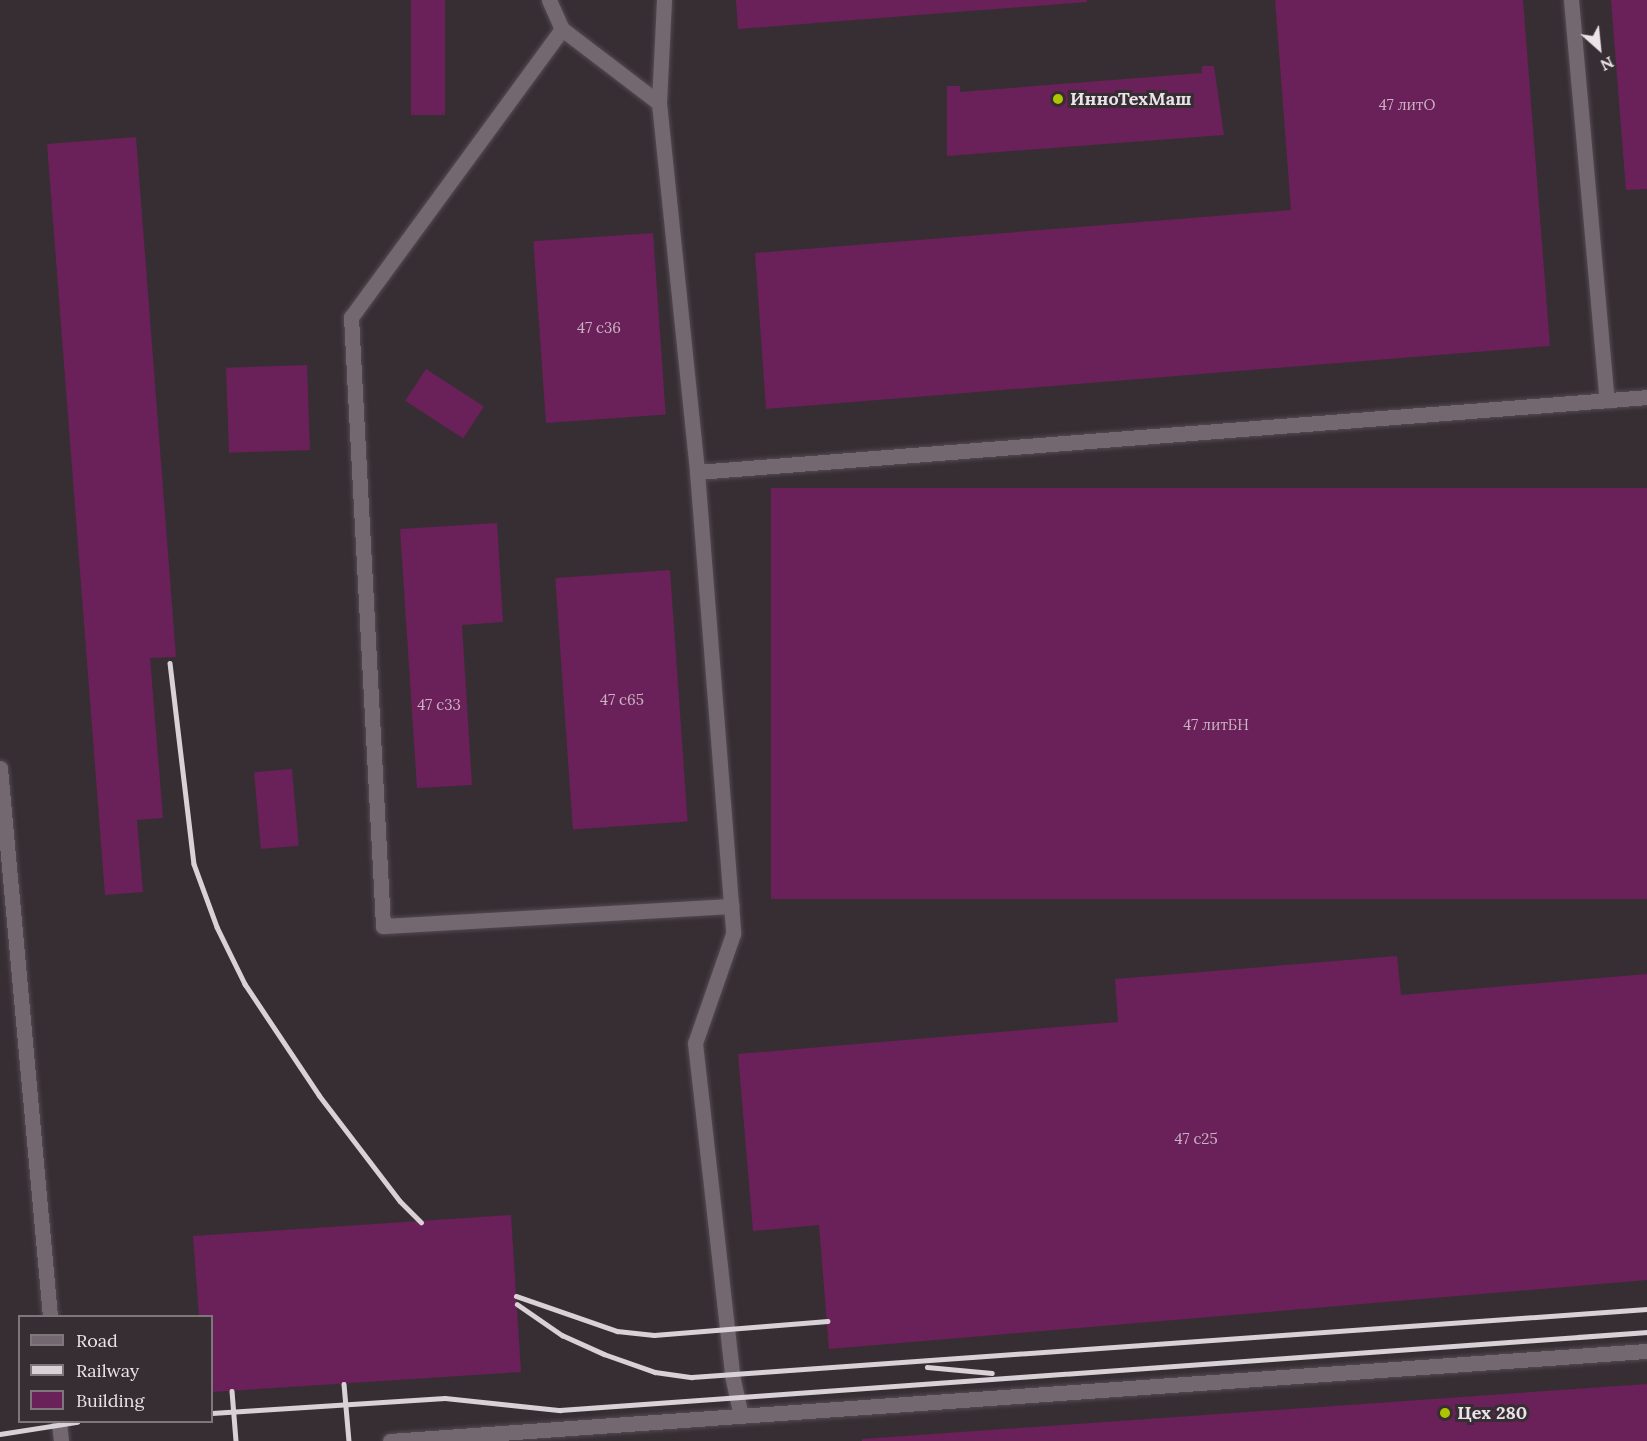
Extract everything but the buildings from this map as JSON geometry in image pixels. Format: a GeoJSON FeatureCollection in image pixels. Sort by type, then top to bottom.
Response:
{"type":"FeatureCollection","features":[{"type":"Feature","properties":{"kind":"lane"},"geometry":{"type":"LineString","coordinates":[[549,0],[562,29],[659,103]]}},
{"type":"Feature","properties":{"kind":"lane"},"geometry":{"type":"LineString","coordinates":[[659,0],[662,17]]}},
{"type":"Feature","properties":{"kind":"lane"},"geometry":{"type":"LineString","coordinates":[[664,0],[659,103],[697,472],[733,934],[696,1042],[732,1375],[741,1416]]}},
{"type":"Feature","properties":{"kind":"lane"},"geometry":{"type":"LineString","coordinates":[[1571,0],[1607,400]]}},
{"type":"Feature","properties":{"kind":"lane"},"geometry":{"type":"LineString","coordinates":[[562,29],[351,317],[383,926],[730,906]]}},
{"type":"Feature","properties":{"kind":"lane"},"geometry":{"type":"LineString","coordinates":[[697,472],[1647,397]]}},
{"type":"Feature","properties":{"kind":"lane"},"geometry":{"type":"LineString","coordinates":[[0,768],[50,1315]]}},
{"type":"Feature","properties":{"kind":"lane"},"geometry":{"type":"LineString","coordinates":[[390,1441],[1647,1351]]}},
{"type":"Feature","properties":{"kind":"lane"},"geometry":{"type":"LineString","coordinates":[[59,1423],[61,1441]]}},
{"type":"Feature","properties":{"kind":"railway"},"geometry":{"type":"LineString","coordinates":[[170,663],[194,864],[217,927],[245,984],[319,1095],[400,1201],[421,1222]]}},
{"type":"Feature","properties":{"kind":"railway"},"geometry":{"type":"LineString","coordinates":[[516,1296],[617,1331],[654,1335],[827,1321]]}},
{"type":"Feature","properties":{"kind":"railway"},"geometry":{"type":"LineString","coordinates":[[517,1304],[562,1335],[604,1354],[655,1372],[692,1377],[1647,1309]]}},
{"type":"Feature","properties":{"kind":"railway"},"geometry":{"type":"LineString","coordinates":[[213,1413],[445,1398],[560,1410],[1647,1332]]}},
{"type":"Feature","properties":{"kind":"railway"},"geometry":{"type":"LineString","coordinates":[[927,1367],[992,1373]]}},
{"type":"Feature","properties":{"kind":"railway"},"geometry":{"type":"LineString","coordinates":[[344,1384],[349,1441]]}},
{"type":"Feature","properties":{"kind":"railway"},"geometry":{"type":"LineString","coordinates":[[232,1391],[236,1441]]}},
{"type":"Feature","properties":{"kind":"railway"},"geometry":{"type":"LineString","coordinates":[[0,1434],[71,1423]]}},
{"type":"Feature","properties":{"kind":"place","name":"ИнноТехМаш"},"geometry":{"type":"Point","coordinates":[1058,99]}},
{"type":"Feature","properties":{"kind":"place","name":"Цех 280"},"geometry":{"type":"Point","coordinates":[1445,1413]}}]}
